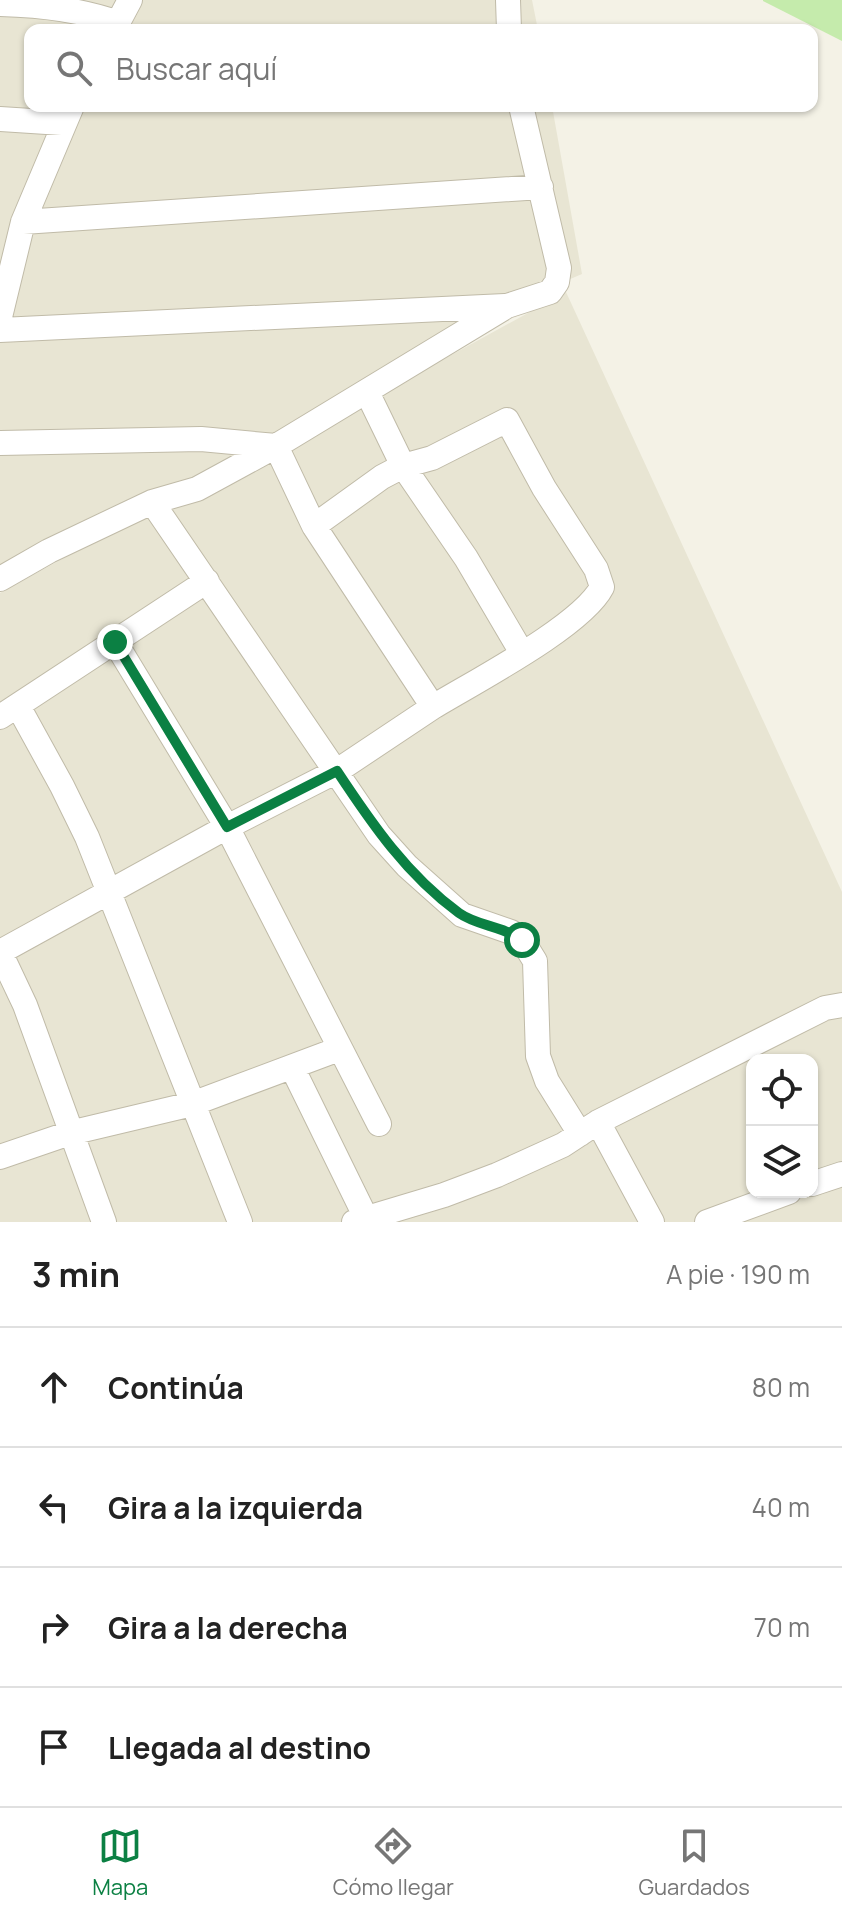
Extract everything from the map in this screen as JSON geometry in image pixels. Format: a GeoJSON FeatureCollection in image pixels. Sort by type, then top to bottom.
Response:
{"type":"FeatureCollection","features":[{"type":"Feature","properties":{"kind":"street"},"geometry":{"type":"LineString","coordinates":[[118,24],[130,0]]}},
{"type":"Feature","properties":{"kind":"street"},"geometry":{"type":"LineString","coordinates":[[508,0],[509,24]]}},
{"type":"Feature","properties":{"kind":"street"},"geometry":{"type":"LineString","coordinates":[[0,4],[92,14],[110,24]]}},
{"type":"Feature","properties":{"kind":"street"},"geometry":{"type":"LineString","coordinates":[[0,579],[49,551],[152,502],[197,489],[276,446],[507,306],[550,292],[557,282],[559,268],[522,112]]}},
{"type":"Feature","properties":{"kind":"street"},"geometry":{"type":"LineString","coordinates":[[0,119],[67,115],[23,222],[0,317]]}},
{"type":"Feature","properties":{"kind":"street"},"geometry":{"type":"LineString","coordinates":[[23,222],[541,187]]}},
{"type":"Feature","properties":{"kind":"street"},"geometry":{"type":"LineString","coordinates":[[0,330],[507,306]]}},
{"type":"Feature","properties":{"kind":"street"},"geometry":{"type":"LineString","coordinates":[[367,392],[403,466],[466,558],[522,653]]}},
{"type":"Feature","properties":{"kind":"street"},"geometry":{"type":"LineString","coordinates":[[104,1222],[25,1005],[0,952],[227,827],[337,771],[586,610],[602,587],[596,569],[544,488],[507,420],[432,458],[403,466],[382,477],[314,526]]}},
{"type":"Feature","properties":{"kind":"street"},"geometry":{"type":"LineString","coordinates":[[0,443],[201,439],[276,446]]}},
{"type":"Feature","properties":{"kind":"street"},"geometry":{"type":"LineString","coordinates":[[276,446],[314,526],[433,707]]}},
{"type":"Feature","properties":{"kind":"street"},"geometry":{"type":"LineString","coordinates":[[152,502],[379,835],[407,866],[462,915],[511,932],[522,940],[535,961],[538,1056],[547,1081],[619,1157],[652,1222]]}},
{"type":"Feature","properties":{"kind":"street"},"geometry":{"type":"LineString","coordinates":[[207,581],[9,712],[62,786],[110,893],[240,1222]]}},
{"type":"Feature","properties":{"kind":"street"},"geometry":{"type":"LineString","coordinates":[[115,642],[227,827],[379,1124]]}},
{"type":"Feature","properties":{"kind":"street"},"geometry":{"type":"LineString","coordinates":[[292,1067],[362,1220],[497,1175],[563,1145],[589,1128],[825,1008],[842,1005]]}},
{"type":"Feature","properties":{"kind":"street"},"geometry":{"type":"LineString","coordinates":[[0,1157],[70,1133],[192,1104],[339,1049]]}},
{"type":"Feature","properties":{"kind":"street"},"geometry":{"type":"LineString","coordinates":[[818,1182],[842,1174]]}},
{"type":"Feature","properties":{"kind":"street"},"geometry":{"type":"LineString","coordinates":[[707,1222],[773,1198]]}},
{"type":"Feature","properties":{"kind":"shaded area"},"geometry":{"type":"Polygon","coordinates":[[[0,0],[532,0],[537,24],[24,24],[24,112],[553,112],[582,274],[437,336],[239,454],[0,579],[0,0]]]}},
{"type":"Feature","properties":{"kind":"shaded area"},"geometry":{"type":"Polygon","coordinates":[[[566,292],[842,892],[842,1222],[0,1222],[0,593],[146,513],[275,452],[566,292]]]}},
{"type":"Feature","properties":{"kind":"green space"},"geometry":{"type":"Polygon","coordinates":[[[842,0],[842,41],[818,29],[818,24],[808,24],[763,1],[842,0]]]}},
{"type":"Feature","properties":{"kind":"route"},"geometry":{"type":"LineString","coordinates":[[115,642],[227,827],[337,771],[379,835],[407,866],[462,915],[511,932],[522,940]]}}]}
